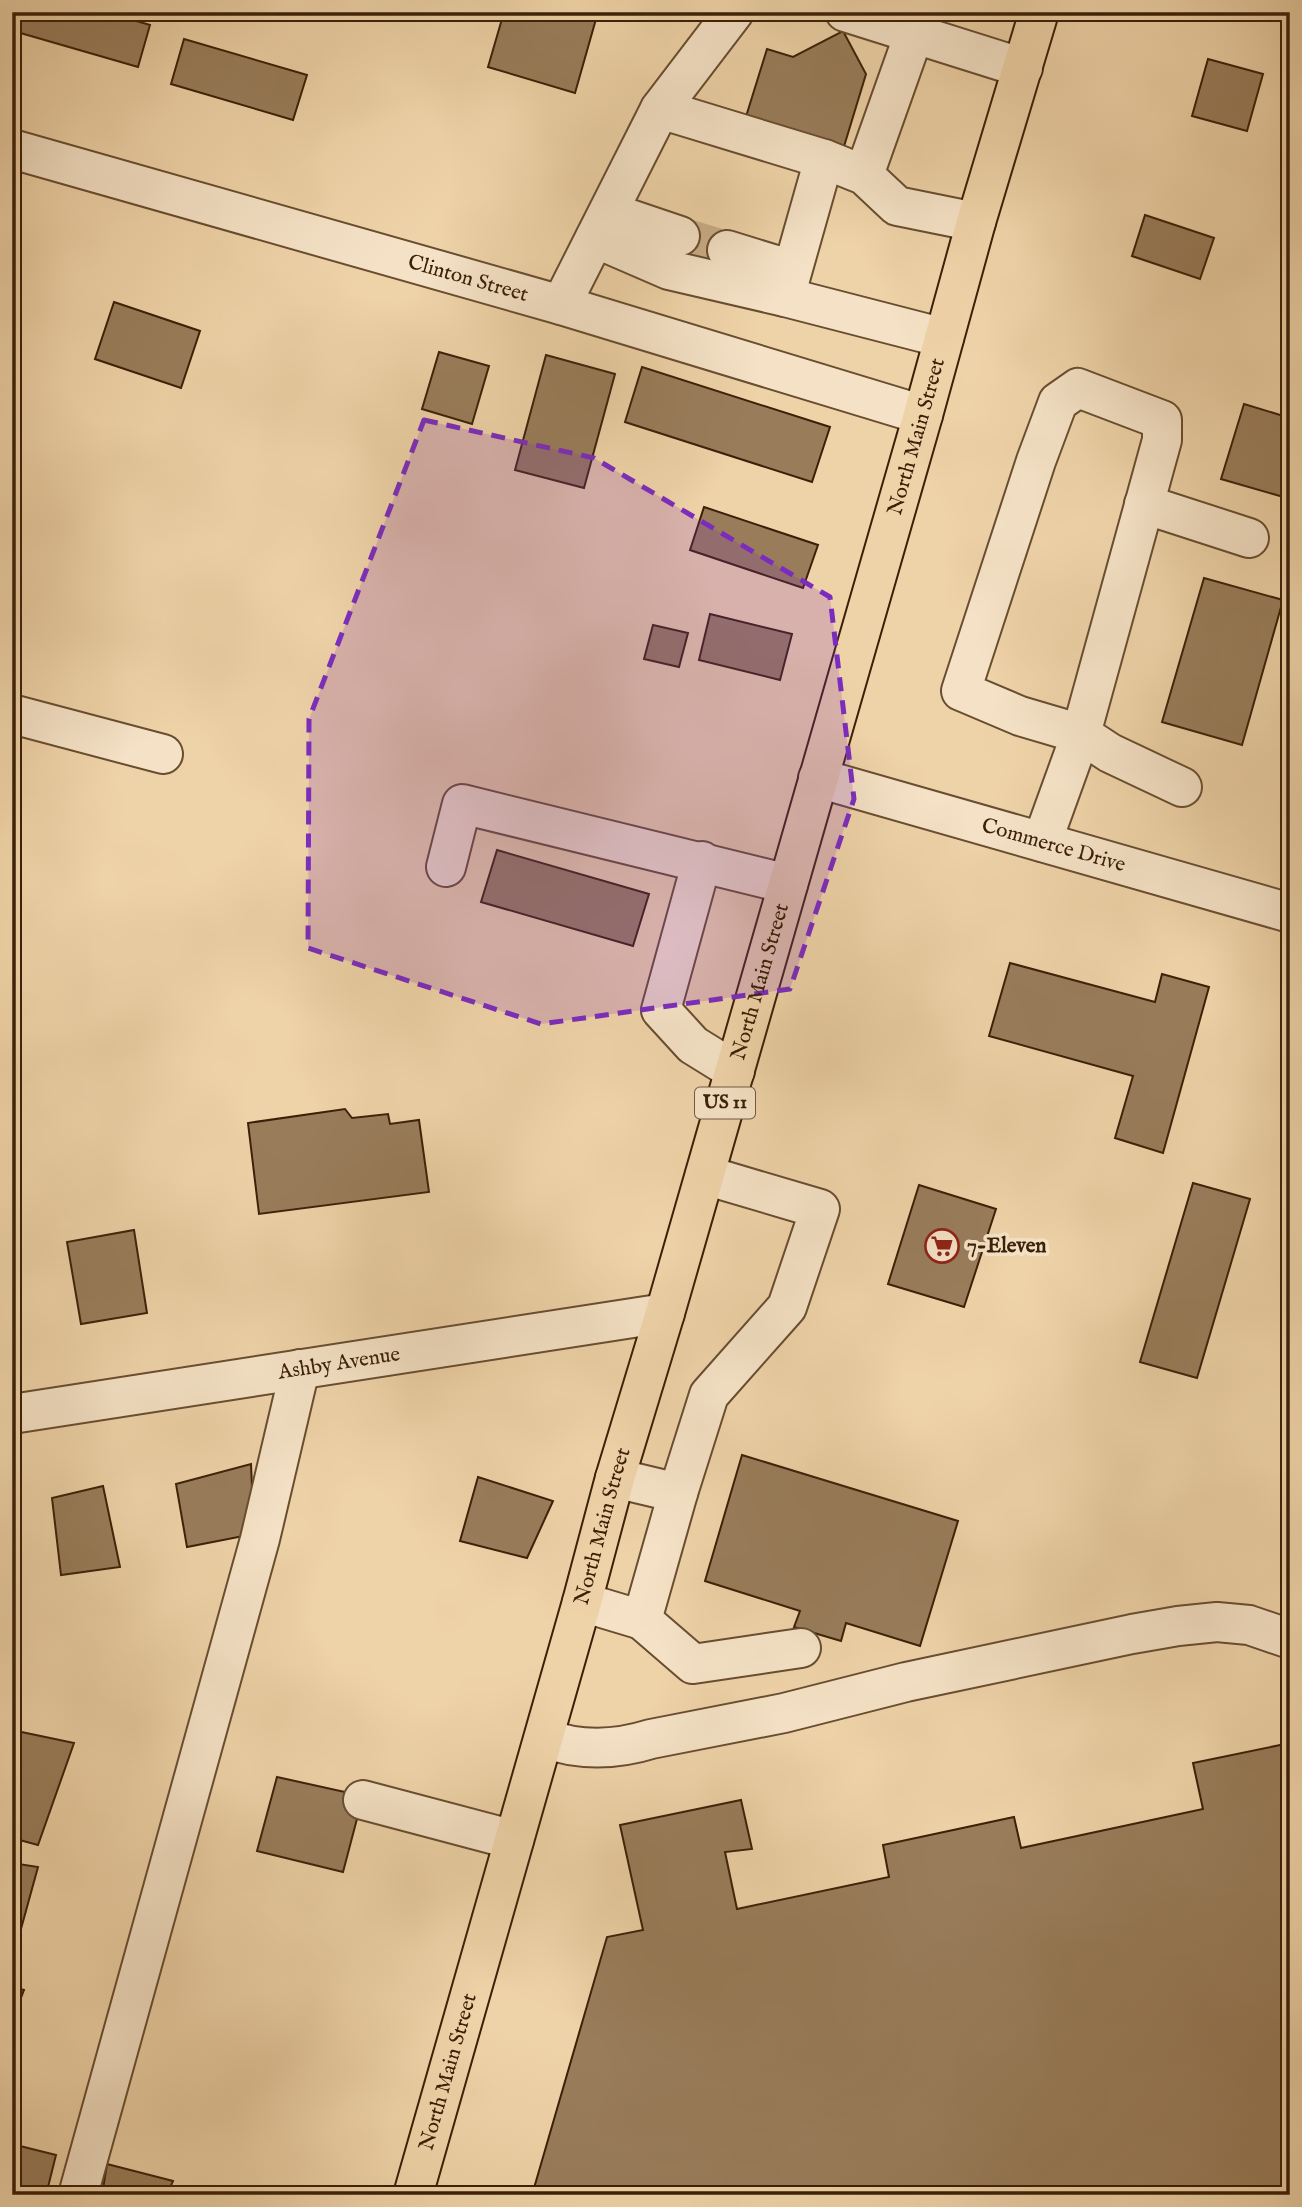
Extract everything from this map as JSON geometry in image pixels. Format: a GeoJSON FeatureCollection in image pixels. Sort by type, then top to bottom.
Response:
{"type":"FeatureCollection","features":[{"type":"Feature","properties":{"kind":"main road","name":"North Main Street"},"geometry":{"type":"LineString","coordinates":[[413,2195],[544,1738],[615,1478],[705,1175],[976,222],[1039,12]]}},
{"type":"Feature","properties":{"kind":"street"},"geometry":{"type":"LineString","coordinates":[[561,305],[660,109],[733,12]]}},
{"type":"Feature","properties":{"kind":"street"},"geometry":{"type":"LineString","coordinates":[[862,15],[931,29],[1023,68]]}},
{"type":"Feature","properties":{"kind":"street"},"geometry":{"type":"LineString","coordinates":[[864,175],[931,29]]}},
{"type":"Feature","properties":{"kind":"street"},"geometry":{"type":"LineString","coordinates":[[660,109],[824,159],[864,175],[897,206],[976,222]]}},
{"type":"Feature","properties":{"kind":"street","name":"Clinton Street"},"geometry":{"type":"LineString","coordinates":[[12,149],[561,305],[923,415]]}},
{"type":"Feature","properties":{"kind":"street"},"geometry":{"type":"LineString","coordinates":[[789,283],[824,159]]}},
{"type":"Feature","properties":{"kind":"street"},"geometry":{"type":"LineString","coordinates":[[602,225],[680,236]]}},
{"type":"Feature","properties":{"kind":"street"},"geometry":{"type":"LineString","coordinates":[[602,225],[669,270],[789,283]]}},
{"type":"Feature","properties":{"kind":"street"},"geometry":{"type":"LineString","coordinates":[[727,250],[789,283],[944,338]]}},
{"type":"Feature","properties":{"kind":"street"},"geometry":{"type":"LineString","coordinates":[[1042,842],[1081,734],[1162,440],[1162,420],[1077,388],[1058,402],[961,691],[1020,716],[1081,734],[1110,753],[1182,787]]}},
{"type":"Feature","properties":{"kind":"street"},"geometry":{"type":"LineString","coordinates":[[1144,504],[1249,538]]}},
{"type":"Feature","properties":{"kind":"street"},"geometry":{"type":"LineString","coordinates":[[12,714],[163,754]]}},
{"type":"Feature","properties":{"kind":"street","name":"Commerce Drive"},"geometry":{"type":"LineString","coordinates":[[818,778],[1290,913]]}},
{"type":"Feature","properties":{"kind":"street"},"geometry":{"type":"LineString","coordinates":[[446,867],[462,803],[788,884]]}},
{"type":"Feature","properties":{"kind":"street"},"geometry":{"type":"LineString","coordinates":[[702,861],[661,1010],[693,1045],[734,1071]]}},
{"type":"Feature","properties":{"kind":"street"},"geometry":{"type":"LineString","coordinates":[[642,1620],[709,1395],[787,1307],[820,1209],[705,1175]]}},
{"type":"Feature","properties":{"kind":"street","name":"Ashby Avenue"},"geometry":{"type":"LineString","coordinates":[[12,1414],[665,1313]]}},
{"type":"Feature","properties":{"kind":"street"},"geometry":{"type":"LineString","coordinates":[[78,2195],[261,1539],[300,1369]]}},
{"type":"Feature","properties":{"kind":"street"},"geometry":{"type":"LineString","coordinates":[[615,1478],[678,1493]]}},
{"type":"Feature","properties":{"kind":"street"},"geometry":{"type":"LineString","coordinates":[[582,1602],[642,1620],[693,1664],[801,1648]]}},
{"type":"Feature","properties":{"kind":"street"},"geometry":{"type":"LineString","coordinates":[[544,1738],[582,1747],[605,1748],[636,1743],[784,1713],[906,1682],[1178,1626],[1217,1622],[1249,1625],[1290,1639]]}},
{"type":"Feature","properties":{"kind":"street"},"geometry":{"type":"LineString","coordinates":[[363,1800],[514,1840]]}},
{"type":"Feature","properties":{"kind":"highlighted area"},"geometry":{"type":"Polygon","coordinates":[[[424,420],[594,458],[830,597],[854,799],[790,989],[541,1024],[308,948],[309,719],[424,420]]]}},
{"type":"Feature","properties":{"kind":"building"},"geometry":{"type":"Polygon","coordinates":[[[23,12],[106,12],[150,25],[138,67],[17,32],[23,12]]]}},
{"type":"Feature","properties":{"kind":"building"},"geometry":{"type":"Polygon","coordinates":[[[504,12],[598,12],[575,93],[488,67],[504,12]]]}},
{"type":"Feature","properties":{"kind":"building"},"geometry":{"type":"Polygon","coordinates":[[[843,31],[866,74],[842,153],[744,123],[767,49],[793,57],[843,31]]]}},
{"type":"Feature","properties":{"kind":"building"},"geometry":{"type":"Polygon","coordinates":[[[184,39],[307,75],[293,120],[171,84],[184,39]]]}},
{"type":"Feature","properties":{"kind":"building"},"geometry":{"type":"Polygon","coordinates":[[[1208,59],[1263,74],[1247,131],[1192,116],[1208,59]]]}},
{"type":"Feature","properties":{"kind":"building"},"geometry":{"type":"Polygon","coordinates":[[[1145,215],[1214,238],[1200,279],[1132,256],[1145,215]]]}},
{"type":"Feature","properties":{"kind":"building"},"geometry":{"type":"Polygon","coordinates":[[[114,302],[200,331],[181,388],[95,359],[114,302]]]}},
{"type":"Feature","properties":{"kind":"building"},"geometry":{"type":"Polygon","coordinates":[[[439,352],[489,366],[472,424],[422,409],[439,352]]]}},
{"type":"Feature","properties":{"kind":"building"},"geometry":{"type":"Polygon","coordinates":[[[546,355],[615,374],[584,488],[515,470],[546,355]]]}},
{"type":"Feature","properties":{"kind":"building"},"geometry":{"type":"Polygon","coordinates":[[[642,367],[830,427],[812,482],[625,422],[642,367]]]}},
{"type":"Feature","properties":{"kind":"building"},"geometry":{"type":"Polygon","coordinates":[[[1244,404],[1290,418],[1290,489],[1287,498],[1221,479],[1244,404]]]}},
{"type":"Feature","properties":{"kind":"building"},"geometry":{"type":"Polygon","coordinates":[[[704,507],[818,545],[803,588],[690,550],[704,507]]]}},
{"type":"Feature","properties":{"kind":"building"},"geometry":{"type":"Polygon","coordinates":[[[1204,578],[1283,600],[1242,745],[1162,722],[1204,578]]]}},
{"type":"Feature","properties":{"kind":"building"},"geometry":{"type":"Polygon","coordinates":[[[710,614],[792,634],[780,680],[699,660],[710,614]]]}},
{"type":"Feature","properties":{"kind":"building"},"geometry":{"type":"Polygon","coordinates":[[[653,625],[688,633],[679,667],[644,659],[653,625]]]}},
{"type":"Feature","properties":{"kind":"building"},"geometry":{"type":"Polygon","coordinates":[[[497,850],[649,894],[633,946],[481,902],[497,850]]]}},
{"type":"Feature","properties":{"kind":"building"},"geometry":{"type":"Polygon","coordinates":[[[1010,963],[1155,1002],[1162,974],[1209,987],[1163,1153],[1115,1138],[1133,1076],[989,1036],[1010,963]]]}},
{"type":"Feature","properties":{"kind":"building"},"geometry":{"type":"Polygon","coordinates":[[[345,1109],[352,1118],[388,1114],[390,1124],[419,1120],[429,1192],[259,1214],[248,1123],[345,1109]]]}},
{"type":"Feature","properties":{"kind":"building"},"geometry":{"type":"Polygon","coordinates":[[[1193,1183],[1250,1199],[1197,1378],[1140,1362],[1193,1183]]]}},
{"type":"Feature","properties":{"kind":"building","name":"7-Eleven"},"geometry":{"type":"Polygon","coordinates":[[[919,1185],[996,1209],[964,1307],[888,1284],[919,1185]]]}},
{"type":"Feature","properties":{"kind":"building"},"geometry":{"type":"Polygon","coordinates":[[[134,1230],[147,1313],[81,1324],[67,1242],[134,1230]]]}},
{"type":"Feature","properties":{"kind":"building"},"geometry":{"type":"Polygon","coordinates":[[[742,1455],[958,1521],[920,1646],[846,1623],[841,1641],[794,1627],[800,1611],[705,1581],[742,1455]]]}},
{"type":"Feature","properties":{"kind":"building"},"geometry":{"type":"Polygon","coordinates":[[[251,1464],[254,1534],[187,1547],[176,1484],[251,1464]]]}},
{"type":"Feature","properties":{"kind":"building"},"geometry":{"type":"Polygon","coordinates":[[[478,1477],[553,1501],[527,1558],[460,1541],[478,1477]]]}},
{"type":"Feature","properties":{"kind":"building"},"geometry":{"type":"Polygon","coordinates":[[[103,1486],[120,1567],[61,1575],[52,1498],[103,1486]]]}},
{"type":"Feature","properties":{"kind":"building"},"geometry":{"type":"Polygon","coordinates":[[[12,1730],[74,1743],[38,1845],[12,1838],[12,1730]]]}},
{"type":"Feature","properties":{"kind":"building"},"geometry":{"type":"Polygon","coordinates":[[[1290,1743],[1290,2195],[532,2195],[607,1937],[643,1930],[620,1825],[741,1800],[752,1849],[725,1852],[737,1909],[889,1877],[883,1845],[1014,1817],[1021,1848],[1203,1809],[1193,1763],[1290,1743]]]}},
{"type":"Feature","properties":{"kind":"building"},"geometry":{"type":"Polygon","coordinates":[[[277,1777],[363,1796],[343,1872],[257,1851],[277,1777]]]}},
{"type":"Feature","properties":{"kind":"building"},"geometry":{"type":"Polygon","coordinates":[[[12,1863],[38,1867],[16,1947],[12,1947],[12,1863]]]}},
{"type":"Feature","properties":{"kind":"building"},"geometry":{"type":"Polygon","coordinates":[[[12,1987],[24,1990],[12,2021],[12,1987]]]}},
{"type":"Feature","properties":{"kind":"building"},"geometry":{"type":"Polygon","coordinates":[[[12,2144],[56,2155],[46,2195],[12,2195],[12,2144]]]}},
{"type":"Feature","properties":{"kind":"building"},"geometry":{"type":"Polygon","coordinates":[[[107,2164],[173,2181],[167,2195],[102,2195],[107,2164]]]}},
{"type":"Feature","properties":{"kind":"tunnel"},"geometry":{"type":"LineString","coordinates":[[680,236],[727,250]]}},
{"type":"Feature","properties":{"kind":"place","name":"7-Eleven"},"geometry":{"type":"Point","coordinates":[942,1246]}}]}
